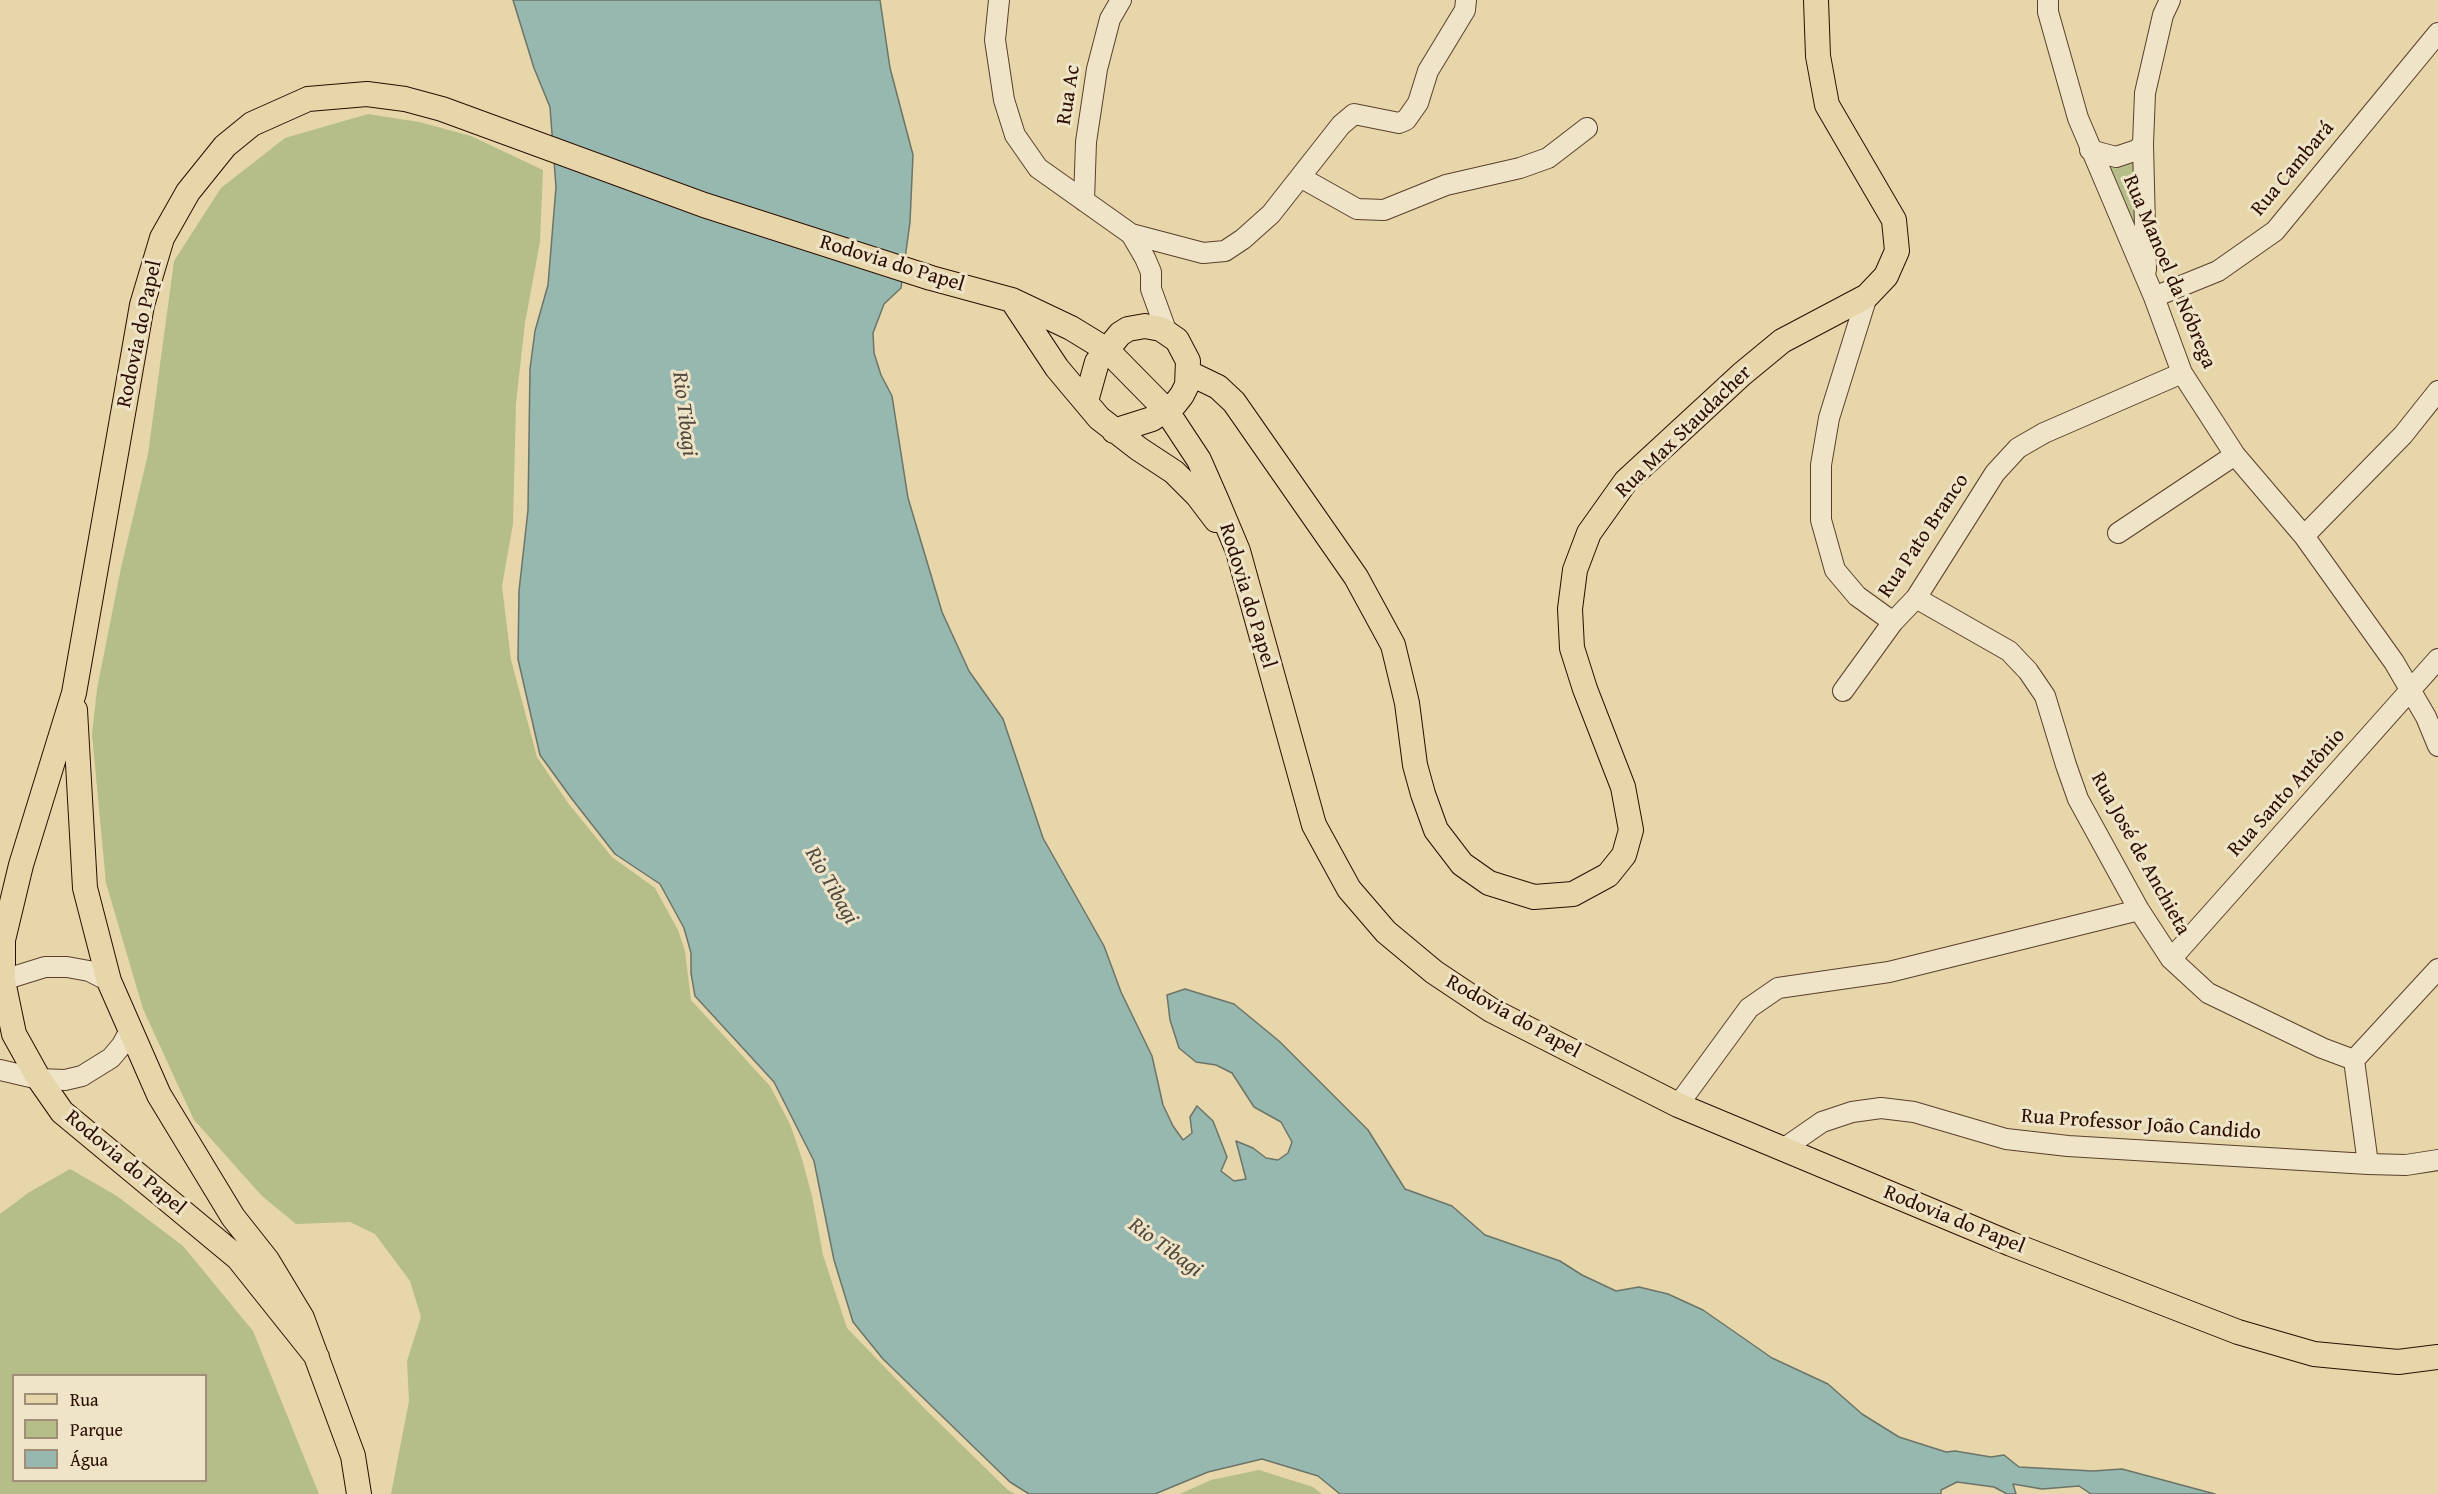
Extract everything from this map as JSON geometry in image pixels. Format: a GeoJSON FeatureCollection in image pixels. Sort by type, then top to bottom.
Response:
{"type":"FeatureCollection","features":[{"type":"Feature","properties":{"kind":"main road","name":"Rua Max Staudacher"},"geometry":{"type":"LineString","coordinates":[[1189,373],[1218,387],[1234,402],[1356,577],[1393,645],[1407,703],[1415,765],[1436,830],[1462,864],[1490,883],[1534,897],[1573,894],[1608,875],[1624,855],[1631,830],[1623,787],[1585,689],[1572,648],[1570,609],[1575,570],[1589,533],[1626,481],[1742,374],[1782,341],[1867,296],[1886,276],[1897,251],[1894,220],[1827,105],[1818,56],[1816,0]]}},
{"type":"Feature","properties":{"kind":"main road","name":"Rodovia do Papel"},"geometry":{"type":"LineString","coordinates":[[317,1357],[238,1258],[62,1112],[39,1079],[14,1034],[2,981],[3,940],[13,897],[74,693],[142,305],[162,237],[188,192],[225,146],[252,124],[308,99],[367,94],[405,99],[442,110],[704,205],[931,278],[1012,300],[1071,328],[1107,350],[1166,410],[1199,460],[1238,551],[1314,825],[1349,889],[1386,932],[1434,972],[1481,1003],[1678,1105],[2011,1244],[2238,1332],[2314,1354],[2398,1362],[2438,1357]]}},
{"type":"Feature","properties":{"kind":"main road"},"geometry":{"type":"LineString","coordinates":[[1012,300],[1057,368],[1099,418],[1174,472],[1211,511],[1238,551]]}},
{"type":"Feature","properties":{"kind":"main road"},"geometry":{"type":"LineString","coordinates":[[1086,401],[1097,362],[1120,334],[1137,326],[1153,327],[1177,340],[1188,361],[1189,373],[1182,395],[1166,410],[1146,421],[1114,431]]}},
{"type":"Feature","properties":{"kind":"main road","name":"Rodovia do Papel"},"geometry":{"type":"LineString","coordinates":[[74,693],[85,888],[109,981],[159,1095],[233,1217],[267,1260],[297,1309],[317,1357],[352,1456],[359,1494]]}},
{"type":"Feature","properties":{"kind":"street"},"geometry":{"type":"LineString","coordinates":[[999,0],[995,40],[1004,100],[1015,135],[1038,168],[1131,234],[1203,253],[1225,251],[1243,239],[1271,214],[1341,125],[1354,114],[1399,123],[1406,120],[1418,103],[1428,71],[1465,5]]}},
{"type":"Feature","properties":{"kind":"street","name":"Rua Ac"},"geometry":{"type":"LineString","coordinates":[[1084,201],[1086,142],[1097,69],[1110,19],[1121,0]]}},
{"type":"Feature","properties":{"kind":"street","name":"Rua Manoel da Nóbrega"},"geometry":{"type":"LineString","coordinates":[[2048,0],[2048,12],[2078,118],[2150,288],[2182,373],[2235,455],[2304,536],[2394,662],[2426,717],[2438,746]]}},
{"type":"Feature","properties":{"kind":"street"},"geometry":{"type":"LineString","coordinates":[[2150,288],[2143,144],[2145,93],[2163,15],[2170,0]]}},
{"type":"Feature","properties":{"kind":"street","name":"Rua Cambará"},"geometry":{"type":"LineString","coordinates":[[2150,288],[2218,271],[2275,231],[2438,33]]}},
{"type":"Feature","properties":{"kind":"street"},"geometry":{"type":"LineString","coordinates":[[1300,177],[1357,209],[1384,210],[1446,185],[1520,168],[1548,158],[1587,128]]}},
{"type":"Feature","properties":{"kind":"street"},"geometry":{"type":"LineString","coordinates":[[2090,150],[2116,157],[2137,150],[2143,144]]}},
{"type":"Feature","properties":{"kind":"street"},"geometry":{"type":"LineString","coordinates":[[1131,234],[1146,258],[1151,272],[1151,289],[1167,333]]}},
{"type":"Feature","properties":{"kind":"street"},"geometry":{"type":"LineString","coordinates":[[1137,326],[1151,289]]}},
{"type":"Feature","properties":{"kind":"street","name":"Rua Pato Branco"},"geometry":{"type":"LineString","coordinates":[[1867,296],[1829,418],[1821,465],[1821,520],[1835,570],[1857,596],[1893,622],[1916,598],[1995,473],[2018,448],[2044,433],[2182,373]]}},
{"type":"Feature","properties":{"kind":"street"},"geometry":{"type":"LineString","coordinates":[[2304,536],[2403,435],[2438,391]]}},
{"type":"Feature","properties":{"kind":"street"},"geometry":{"type":"LineString","coordinates":[[2118,532],[2235,455]]}},
{"type":"Feature","properties":{"kind":"street","name":"Rua José de Anchieta"},"geometry":{"type":"LineString","coordinates":[[1916,598],[2009,651],[2028,671],[2045,696],[2078,799],[2139,909],[2171,959],[2208,993],[2322,1048],[2354,1060]]}},
{"type":"Feature","properties":{"kind":"street"},"geometry":{"type":"LineString","coordinates":[[1843,691],[1893,622]]}},
{"type":"Feature","properties":{"kind":"street","name":"Rua Santo Antônio"},"geometry":{"type":"LineString","coordinates":[[2171,959],[2438,659]]}},
{"type":"Feature","properties":{"kind":"street"},"geometry":{"type":"LineString","coordinates":[[1678,1105],[1749,1008],[1778,988],[1889,972],[2139,909]]}},
{"type":"Feature","properties":{"kind":"street"},"geometry":{"type":"LineString","coordinates":[[2,981],[45,967],[67,967],[89,971],[109,981]]}},
{"type":"Feature","properties":{"kind":"street"},"geometry":{"type":"LineString","coordinates":[[2368,1164],[2354,1060],[2438,969]]}},
{"type":"Feature","properties":{"kind":"street"},"geometry":{"type":"LineString","coordinates":[[0,1070],[39,1079],[65,1080],[82,1076],[111,1058],[122,1045],[130,1030]]}},
{"type":"Feature","properties":{"kind":"street","name":"Rua Professor João Candido"},"geometry":{"type":"LineString","coordinates":[[1783,1149],[1822,1122],[1852,1112],[1881,1108],[1914,1112],[2006,1139],[2068,1146],[2368,1164],[2406,1165],[2438,1160]]}},
{"type":"Feature","properties":{"kind":"green space"},"geometry":{"type":"Polygon","coordinates":[[[368,114],[419,122],[471,136],[543,170],[540,242],[525,323],[516,403],[513,524],[502,586],[511,660],[537,757],[568,803],[612,857],[655,888],[678,930],[685,951],[691,1000],[770,1086],[790,1124],[802,1159],[812,1196],[823,1255],[847,1328],[926,1410],[1008,1490],[1015,1494],[391,1494],[409,1401],[407,1361],[421,1317],[410,1281],[375,1234],[350,1222],[296,1224],[262,1196],[194,1120],[143,1009],[106,883],[92,734],[97,689],[121,568],[148,454],[174,261],[221,188],[285,138],[368,114]]]}},
{"type":"Feature","properties":{"kind":"green space"},"geometry":{"type":"Polygon","coordinates":[[[2099,155],[2138,157],[2142,267],[2099,155]]]}},
{"type":"Feature","properties":{"kind":"green space"},"geometry":{"type":"Polygon","coordinates":[[[70,1169],[117,1196],[183,1246],[253,1331],[319,1494],[0,1494],[0,1214],[28,1193],[70,1169]]]}},
{"type":"Feature","properties":{"kind":"green space"},"geometry":{"type":"Polygon","coordinates":[[[1259,1470],[1313,1487],[1322,1494],[1180,1494],[1211,1480],[1259,1470]]]}},
{"type":"Feature","properties":{"kind":"water","name":"Rio Tibagi"},"geometry":{"type":"Polygon","coordinates":[[[513,0],[880,0],[890,68],[913,155],[910,222],[901,288],[884,304],[873,333],[874,353],[881,375],[892,396],[908,498],[942,612],[969,671],[1003,719],[1043,838],[1104,946],[1121,992],[1152,1056],[1163,1105],[1183,1140],[1192,1133],[1190,1117],[1197,1106],[1213,1121],[1227,1157],[1221,1171],[1234,1181],[1246,1179],[1236,1141],[1253,1148],[1266,1158],[1278,1160],[1288,1153],[1292,1142],[1281,1122],[1254,1107],[1232,1073],[1216,1065],[1196,1062],[1179,1048],[1170,1020],[1167,995],[1185,989],[1234,1004],[1279,1041],[1368,1130],[1405,1189],[1452,1206],[1485,1235],[1560,1261],[1582,1275],[1616,1291],[1639,1287],[1668,1294],[1703,1310],[1772,1358],[1828,1384],[1862,1414],[1899,1437],[1946,1452],[1955,1451],[1991,1457],[2004,1455],[2019,1467],[2093,1471],[2122,1469],[2215,1494],[2091,1494],[2079,1486],[2042,1489],[2013,1484],[2016,1494],[2007,1494],[1994,1487],[1957,1482],[1941,1490],[1941,1494],[1340,1494],[1318,1476],[1262,1459],[1208,1472],[1155,1494],[1029,1494],[1010,1482],[883,1359],[853,1322],[834,1260],[814,1161],[774,1082],[695,996],[691,973],[691,953],[684,928],[660,884],[615,854],[540,755],[518,659],[519,591],[528,510],[530,369],[535,331],[548,285],[556,187],[550,107],[534,68],[513,0]]]}}]}
